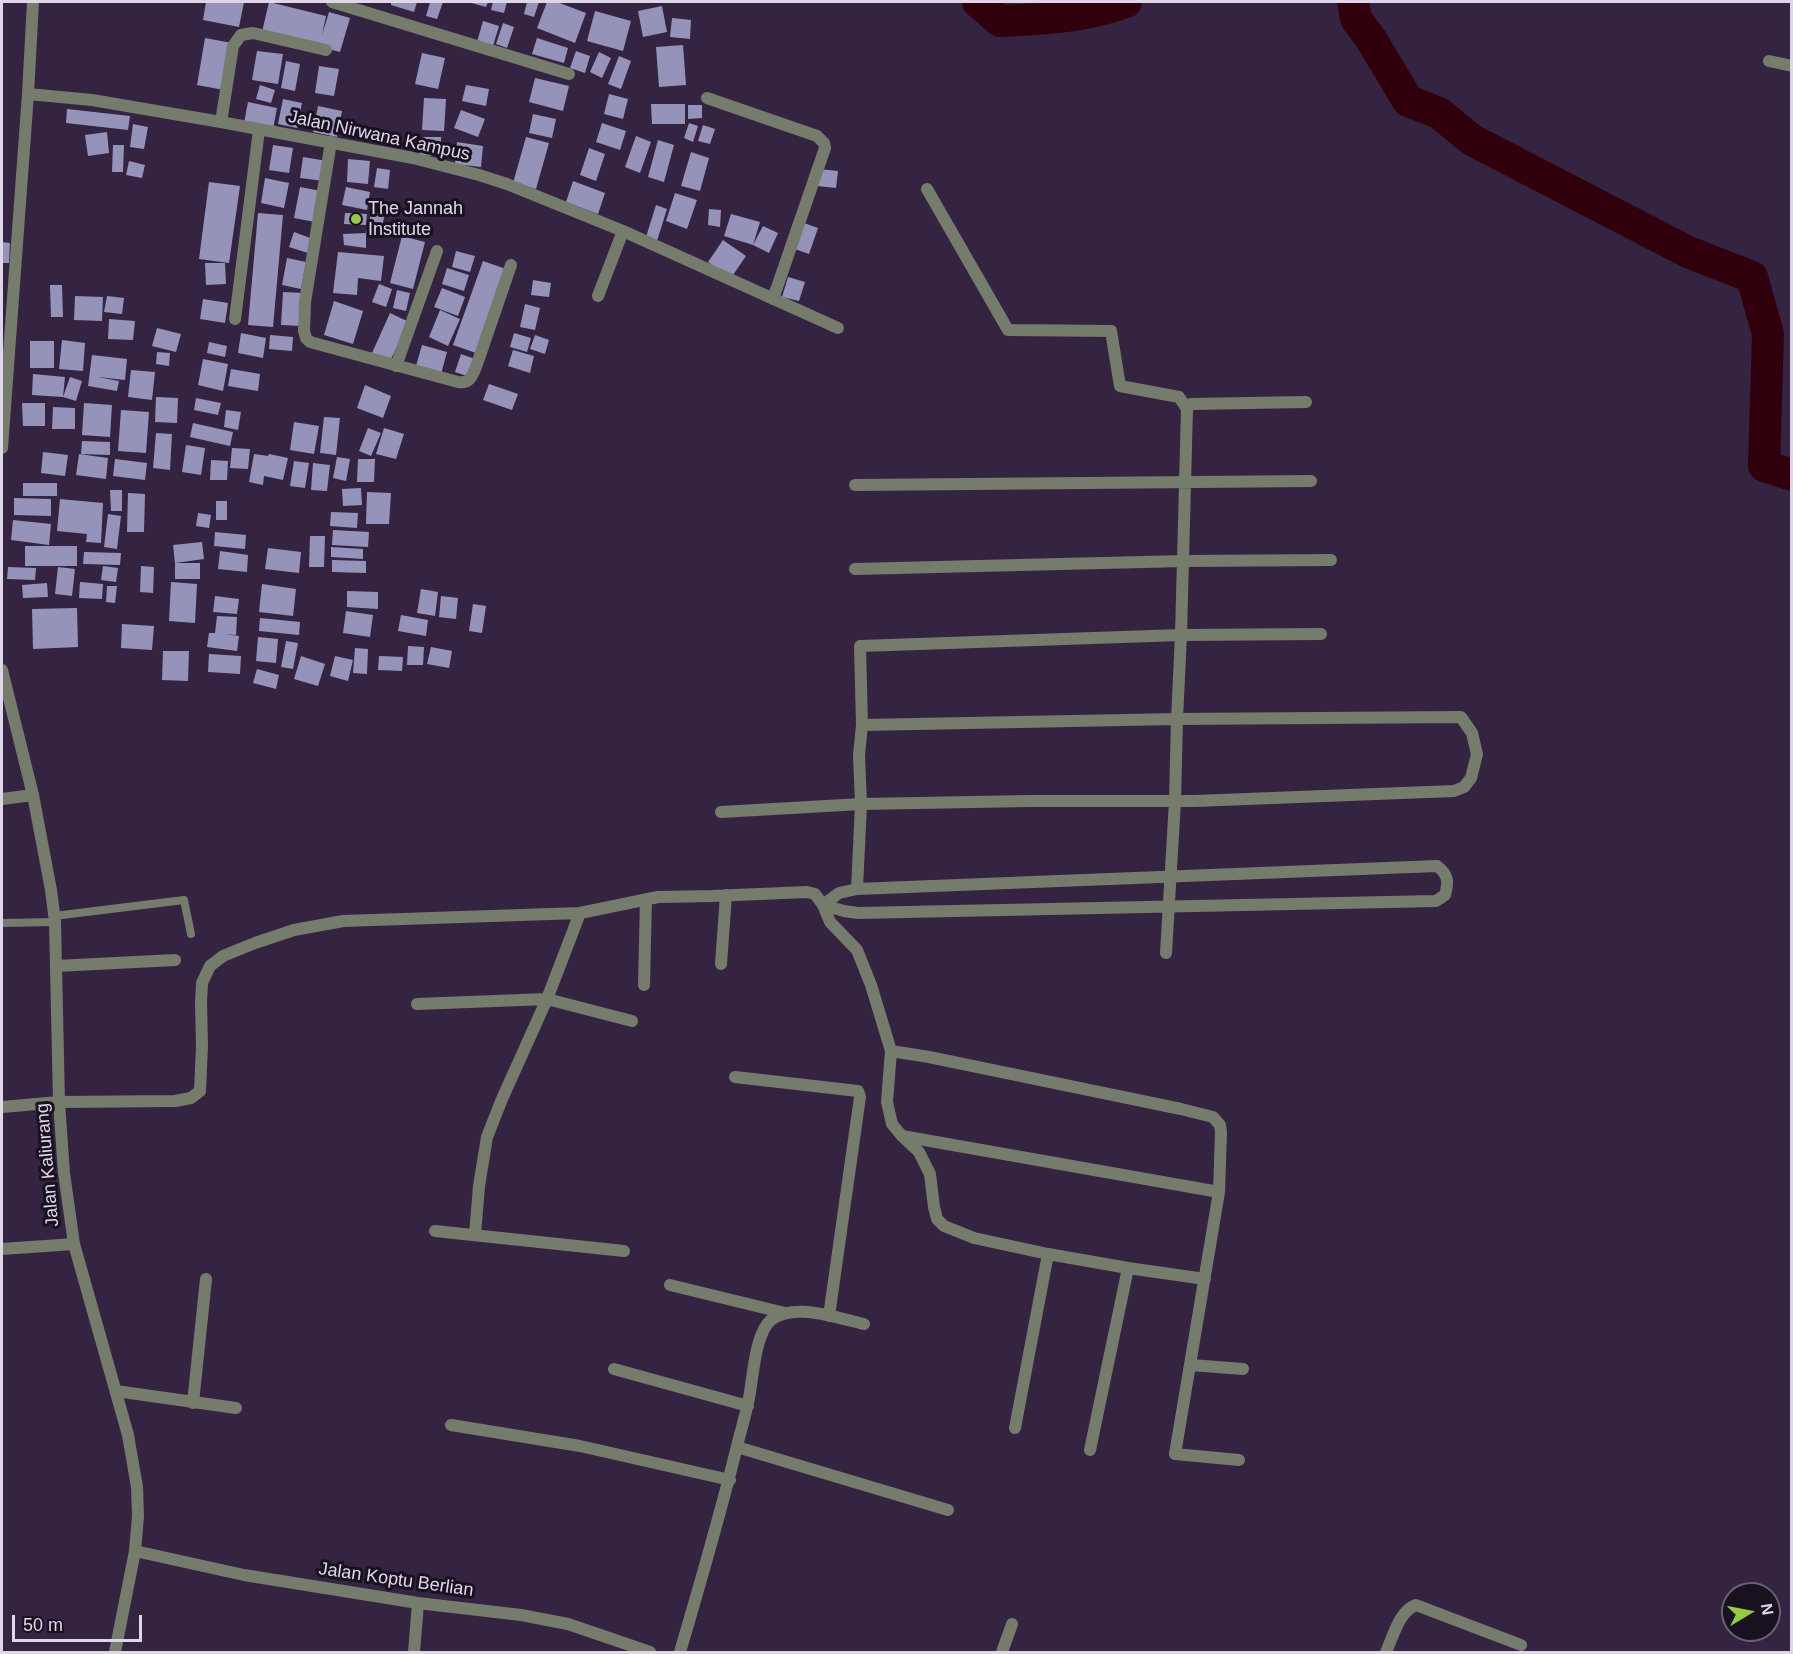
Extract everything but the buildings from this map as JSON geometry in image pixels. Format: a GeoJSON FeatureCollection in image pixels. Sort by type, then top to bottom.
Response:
{"type":"FeatureCollection","features":[{"type":"Feature","properties":{"kind":"street"},"geometry":{"type":"LineString","coordinates":[[2,448],[33,2]]}},
{"type":"Feature","properties":{"kind":"street"},"geometry":{"type":"LineString","coordinates":[[332,2],[568,74]]}},
{"type":"Feature","properties":{"kind":"street"},"geometry":{"type":"LineString","coordinates":[[221,122],[229,64],[233,46],[239,36],[253,33],[326,50]]}},
{"type":"Feature","properties":{"kind":"street"},"geometry":{"type":"LineString","coordinates":[[1769,61],[1791,66]]}},
{"type":"Feature","properties":{"kind":"street","name":"Jalan Nirwana Kampus"},"geometry":{"type":"LineString","coordinates":[[28,94],[92,100],[221,122],[413,158],[478,175],[507,184],[623,231],[838,328]]}},
{"type":"Feature","properties":{"kind":"street"},"geometry":{"type":"LineString","coordinates":[[707,98],[817,136],[824,143],[825,148],[773,298]]}},
{"type":"Feature","properties":{"kind":"street"},"geometry":{"type":"LineString","coordinates":[[235,319],[259,130]]}},
{"type":"Feature","properties":{"kind":"street"},"geometry":{"type":"LineString","coordinates":[[331,142],[304,302],[305,335],[310,342],[461,383],[469,380],[476,367],[511,265]]}},
{"type":"Feature","properties":{"kind":"street"},"geometry":{"type":"LineString","coordinates":[[927,189],[1008,330],[1111,331],[1120,386],[1179,397],[1187,409],[1176,801],[1166,953]]}},
{"type":"Feature","properties":{"kind":"street"},"geometry":{"type":"LineString","coordinates":[[598,296],[623,231]]}},
{"type":"Feature","properties":{"kind":"street"},"geometry":{"type":"LineString","coordinates":[[396,366],[437,251]]}},
{"type":"Feature","properties":{"kind":"street"},"geometry":{"type":"LineString","coordinates":[[1187,409],[1191,404],[1306,402]]}},
{"type":"Feature","properties":{"kind":"street"},"geometry":{"type":"LineString","coordinates":[[855,485],[1311,481]]}},
{"type":"Feature","properties":{"kind":"street"},"geometry":{"type":"LineString","coordinates":[[855,569],[1331,560]]}},
{"type":"Feature","properties":{"kind":"street"},"geometry":{"type":"LineString","coordinates":[[857,889],[861,804],[859,755],[862,725],[861,646],[1181,635],[1321,634]]}},
{"type":"Feature","properties":{"kind":"street","name":"Jalan Kaliurang"},"geometry":{"type":"LineString","coordinates":[[2,670],[33,795],[48,870],[54,919],[59,1102],[64,1173],[74,1244],[129,1435],[137,1487],[138,1516],[135,1551],[115,1653]]}},
{"type":"Feature","properties":{"kind":"street"},"geometry":{"type":"LineString","coordinates":[[721,812],[861,804],[1176,801],[1454,791],[1464,787],[1471,778],[1477,754],[1472,733],[1461,717],[862,725]]}},
{"type":"Feature","properties":{"kind":"street"},"geometry":{"type":"LineString","coordinates":[[2,799],[33,795]]}},
{"type":"Feature","properties":{"kind":"street"},"geometry":{"type":"LineString","coordinates":[[1437,866],[1444,872],[1449,884],[1445,895],[1436,901],[858,913],[823,905],[840,893],[857,889],[1437,866]]}},
{"type":"Feature","properties":{"kind":"street"},"geometry":{"type":"LineString","coordinates":[[2,1107],[59,1102],[176,1101],[196,1095],[200,1091],[202,1078],[202,983],[210,966],[223,956],[294,930],[343,921],[580,913],[658,897],[807,892],[815,894],[823,905],[830,922],[857,950],[871,985],[891,1051],[886,1102],[892,1124],[919,1152],[930,1174],[937,1219],[944,1226],[974,1238],[1048,1254],[1205,1279]]}},
{"type":"Feature","properties":{"kind":"street"},"geometry":{"type":"LineString","coordinates":[[721,964],[726,896]]}},
{"type":"Feature","properties":{"kind":"street"},"geometry":{"type":"LineString","coordinates":[[644,985],[646,899]]}},
{"type":"Feature","properties":{"kind":"street"},"geometry":{"type":"LineString","coordinates":[[476,1235],[479,1186],[487,1137],[547,999],[580,913]]}},
{"type":"Feature","properties":{"kind":"street"},"geometry":{"type":"LineString","coordinates":[[56,966],[175,960]]}},
{"type":"Feature","properties":{"kind":"street"},"geometry":{"type":"LineString","coordinates":[[417,1004],[547,999],[632,1021]]}},
{"type":"Feature","properties":{"kind":"street"},"geometry":{"type":"LineString","coordinates":[[891,1051],[1213,1117],[1220,1125],[1219,1192],[1175,1454],[1239,1460]]}},
{"type":"Feature","properties":{"kind":"street"},"geometry":{"type":"LineString","coordinates":[[735,1077],[858,1091],[860,1097],[829,1316]]}},
{"type":"Feature","properties":{"kind":"street"},"geometry":{"type":"LineString","coordinates":[[902,1136],[1219,1192]]}},
{"type":"Feature","properties":{"kind":"street"},"geometry":{"type":"LineString","coordinates":[[435,1231],[624,1251]]}},
{"type":"Feature","properties":{"kind":"street"},"geometry":{"type":"LineString","coordinates":[[2,1249],[74,1244]]}},
{"type":"Feature","properties":{"kind":"street"},"geometry":{"type":"LineString","coordinates":[[1015,1428],[1048,1254]]}},
{"type":"Feature","properties":{"kind":"street"},"geometry":{"type":"LineString","coordinates":[[1090,1450],[1128,1268]]}},
{"type":"Feature","properties":{"kind":"street"},"geometry":{"type":"LineString","coordinates":[[193,1403],[206,1280]]}},
{"type":"Feature","properties":{"kind":"street"},"geometry":{"type":"LineString","coordinates":[[670,1285],[785,1313]]}},
{"type":"Feature","properties":{"kind":"street"},"geometry":{"type":"LineString","coordinates":[[680,1653],[730,1480],[748,1406],[760,1340],[769,1322],[785,1313],[797,1311],[864,1324]]}},
{"type":"Feature","properties":{"kind":"street"},"geometry":{"type":"LineString","coordinates":[[1191,1365],[1243,1369]]}},
{"type":"Feature","properties":{"kind":"street"},"geometry":{"type":"LineString","coordinates":[[614,1369],[748,1406]]}},
{"type":"Feature","properties":{"kind":"street"},"geometry":{"type":"LineString","coordinates":[[116,1391],[236,1408]]}},
{"type":"Feature","properties":{"kind":"street"},"geometry":{"type":"LineString","coordinates":[[451,1425],[580,1446],[730,1480]]}},
{"type":"Feature","properties":{"kind":"street"},"geometry":{"type":"LineString","coordinates":[[737,1447],[948,1510]]}},
{"type":"Feature","properties":{"kind":"street","name":"Jalan Koptu Berlian"},"geometry":{"type":"LineString","coordinates":[[135,1551],[244,1575],[418,1603],[521,1615],[568,1624],[650,1653]]}},
{"type":"Feature","properties":{"kind":"street"},"geometry":{"type":"LineString","coordinates":[[414,1653],[418,1603]]}},
{"type":"Feature","properties":{"kind":"street"},"geometry":{"type":"LineString","coordinates":[[1386,1653],[1402,1617],[1410,1607],[1416,1605],[1521,1645]]}},
{"type":"Feature","properties":{"kind":"street"},"geometry":{"type":"LineString","coordinates":[[1002,1653],[1012,1624]]}},
{"type":"Feature","properties":{"kind":"lane"},"geometry":{"type":"LineString","coordinates":[[2,923],[54,919],[184,900],[191,934]]}},
{"type":"Feature","properties":{"kind":"waterway"},"geometry":{"type":"LineString","coordinates":[[978,2],[1000,21],[1080,14],[1126,2]]}},
{"type":"Feature","properties":{"kind":"waterway"},"geometry":{"type":"LineString","coordinates":[[1353,2],[1356,19],[1371,39],[1408,101],[1439,113],[1472,140],[1688,252],[1752,277],[1768,334],[1764,466],[1792,475]]}},
{"type":"Feature","properties":{"kind":"place","name":"The Jannah Institute"},"geometry":{"type":"Point","coordinates":[356,219]}}]}
